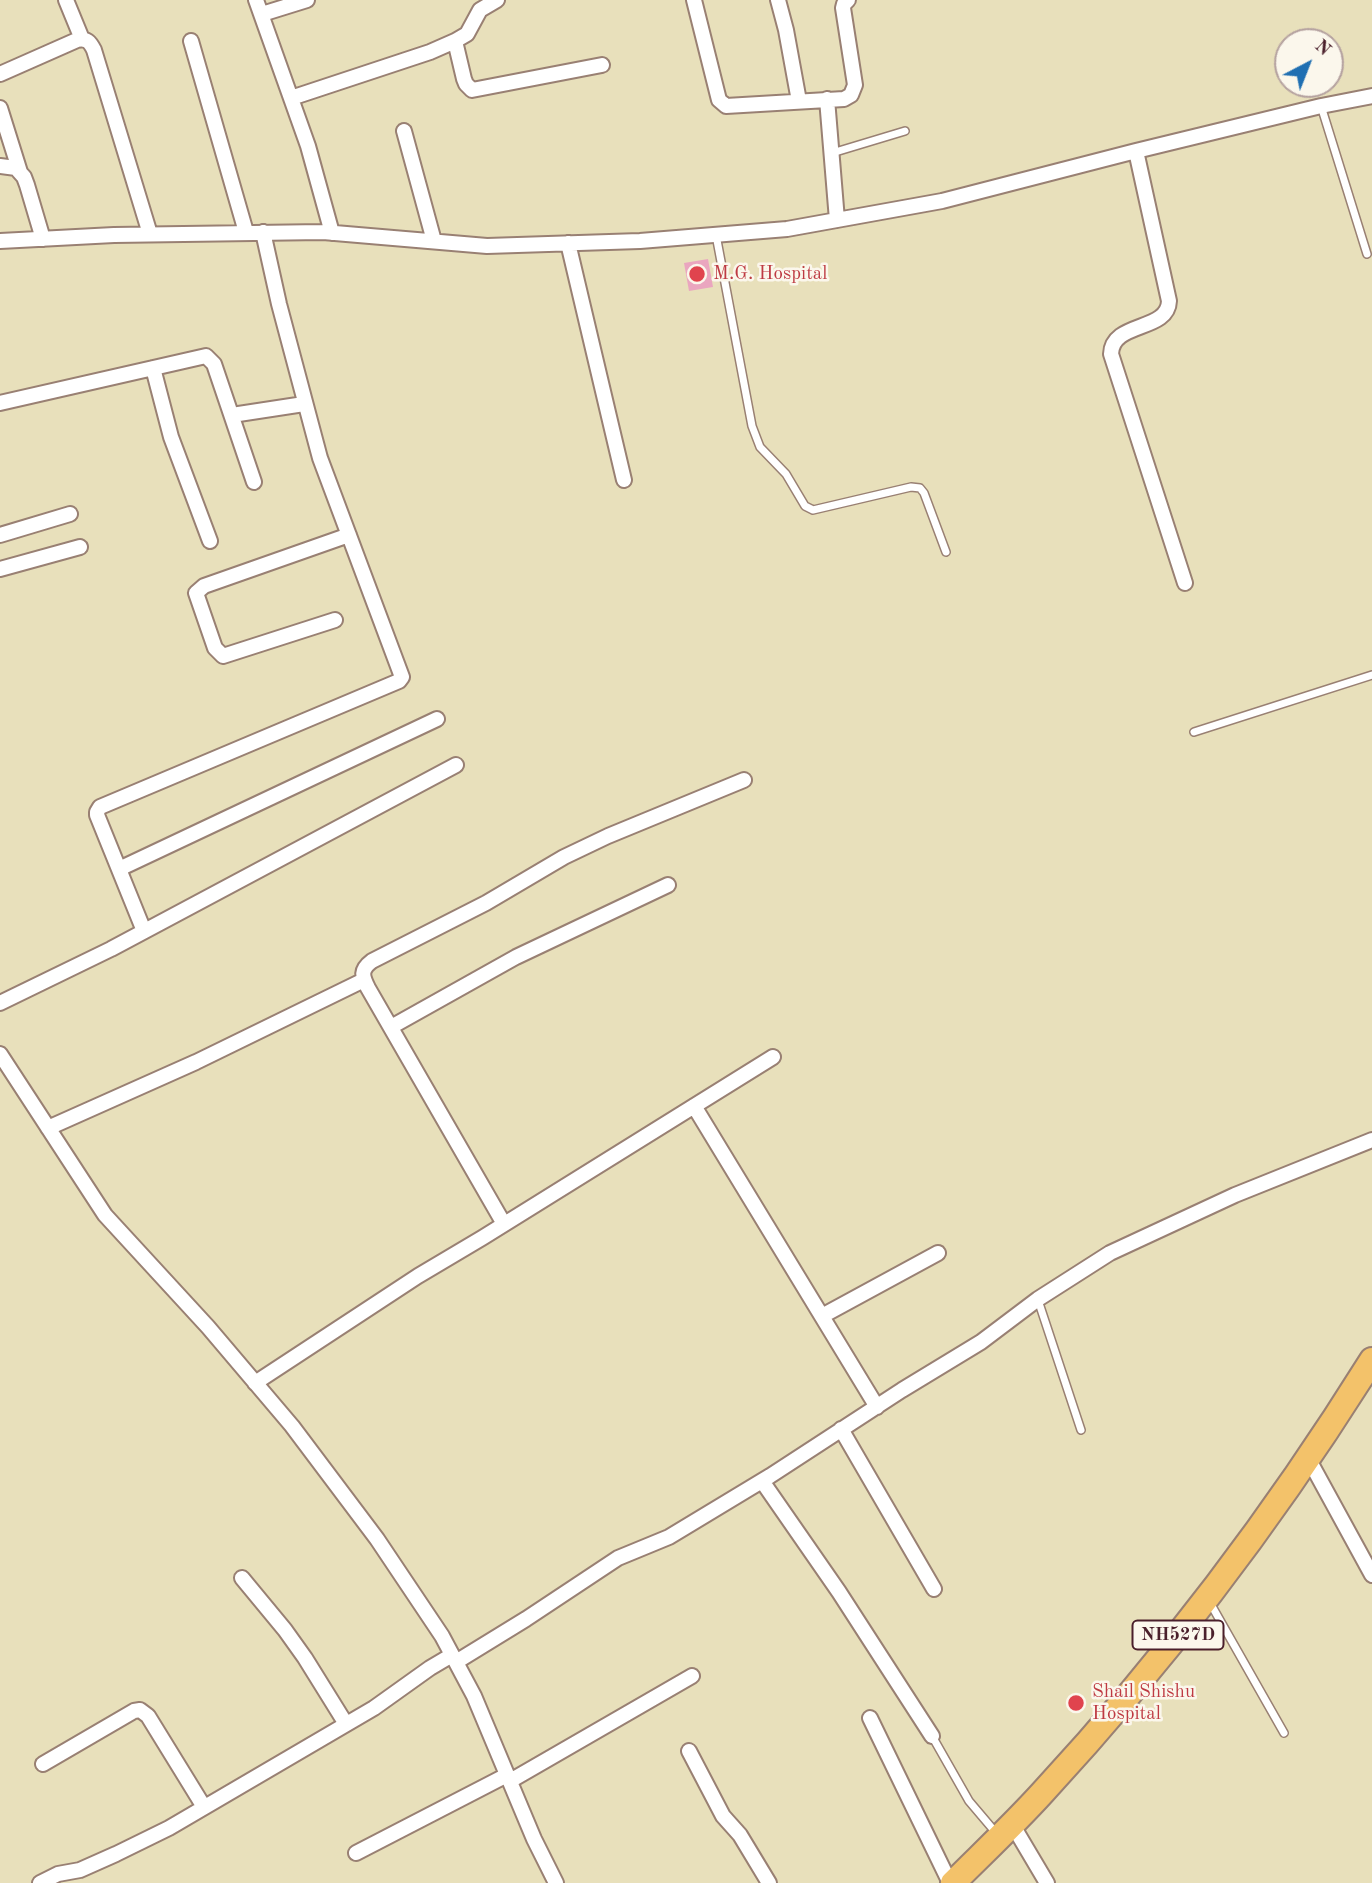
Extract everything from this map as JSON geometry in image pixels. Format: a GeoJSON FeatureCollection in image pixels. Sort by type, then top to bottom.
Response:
{"type":"FeatureCollection","features":[{"type":"Feature","properties":{"kind":"highway","name":"NH527D"},"geometry":{"type":"LineString","coordinates":[[951,1883],[1041,1795],[1167,1649],[1272,1510],[1372,1360]]}},
{"type":"Feature","properties":{"kind":"street"},"geometry":{"type":"LineString","coordinates":[[66,0],[82,39]]}},
{"type":"Feature","properties":{"kind":"street"},"geometry":{"type":"LineString","coordinates":[[256,0],[308,146],[332,233]]}},
{"type":"Feature","properties":{"kind":"street"},"geometry":{"type":"LineString","coordinates":[[262,14],[307,0]]}},
{"type":"Feature","properties":{"kind":"street"},"geometry":{"type":"LineString","coordinates":[[291,98],[430,52],[455,41],[467,34],[480,10],[497,0]]}},
{"type":"Feature","properties":{"kind":"street"},"geometry":{"type":"LineString","coordinates":[[694,0],[721,103],[726,106],[848,98],[855,90],[843,8],[848,0]]}},
{"type":"Feature","properties":{"kind":"street"},"geometry":{"type":"LineString","coordinates":[[778,0],[799,101]]}},
{"type":"Feature","properties":{"kind":"street"},"geometry":{"type":"LineString","coordinates":[[0,74],[82,39],[89,41],[150,234]]}},
{"type":"Feature","properties":{"kind":"street"},"geometry":{"type":"LineString","coordinates":[[191,41],[246,232]]}},
{"type":"Feature","properties":{"kind":"street"},"geometry":{"type":"LineString","coordinates":[[455,41],[466,85],[472,90],[602,65]]}},
{"type":"Feature","properties":{"kind":"street"},"geometry":{"type":"LineString","coordinates":[[827,99],[837,220]]}},
{"type":"Feature","properties":{"kind":"street"},"geometry":{"type":"LineString","coordinates":[[0,241],[263,232],[332,233],[487,246],[640,241],[787,229],[942,201],[1321,106],[1371,101]]}},
{"type":"Feature","properties":{"kind":"street"},"geometry":{"type":"LineString","coordinates":[[0,108],[43,239]]}},
{"type":"Feature","properties":{"kind":"street"},"geometry":{"type":"LineString","coordinates":[[404,131],[434,241]]}},
{"type":"Feature","properties":{"kind":"street"},"geometry":{"type":"LineString","coordinates":[[1136,151],[1169,308],[1162,316],[1117,338],[1111,347],[1111,354],[1185,583]]}},
{"type":"Feature","properties":{"kind":"street"},"geometry":{"type":"LineString","coordinates":[[0,166],[16,168],[20,172]]}},
{"type":"Feature","properties":{"kind":"street"},"geometry":{"type":"LineString","coordinates":[[144,931],[97,815],[100,807],[401,678],[320,458],[304,404],[263,232]]}},
{"type":"Feature","properties":{"kind":"street"},"geometry":{"type":"LineString","coordinates":[[568,243],[624,480]]}},
{"type":"Feature","properties":{"kind":"street"},"geometry":{"type":"LineString","coordinates":[[0,403],[201,356],[210,358],[254,482]]}},
{"type":"Feature","properties":{"kind":"street"},"geometry":{"type":"LineString","coordinates":[[153,368],[170,437],[210,541]]}},
{"type":"Feature","properties":{"kind":"street"},"geometry":{"type":"LineString","coordinates":[[232,415],[304,404]]}},
{"type":"Feature","properties":{"kind":"street"},"geometry":{"type":"LineString","coordinates":[[0,535],[70,514]]}},
{"type":"Feature","properties":{"kind":"street"},"geometry":{"type":"LineString","coordinates":[[335,620],[223,656],[215,648],[196,593],[204,586],[349,535]]}},
{"type":"Feature","properties":{"kind":"street"},"geometry":{"type":"LineString","coordinates":[[0,569],[80,547]]}},
{"type":"Feature","properties":{"kind":"street"},"geometry":{"type":"LineString","coordinates":[[119,869],[437,719]]}},
{"type":"Feature","properties":{"kind":"street"},"geometry":{"type":"LineString","coordinates":[[0,1003],[144,931],[456,765]]}},
{"type":"Feature","properties":{"kind":"street"},"geometry":{"type":"LineString","coordinates":[[504,1224],[364,980],[363,970],[372,961],[486,903],[564,857],[744,780]]}},
{"type":"Feature","properties":{"kind":"street"},"geometry":{"type":"LineString","coordinates":[[391,1027],[516,957],[668,885]]}},
{"type":"Feature","properties":{"kind":"street"},"geometry":{"type":"LineString","coordinates":[[48,1128],[196,1062],[364,980]]}},
{"type":"Feature","properties":{"kind":"street"},"geometry":{"type":"LineString","coordinates":[[0,1054],[105,1215],[208,1327],[292,1426],[377,1539],[442,1636],[474,1696],[534,1839],[556,1883]]}},
{"type":"Feature","properties":{"kind":"street"},"geometry":{"type":"LineString","coordinates":[[254,1383],[418,1276],[773,1057]]}},
{"type":"Feature","properties":{"kind":"street"},"geometry":{"type":"LineString","coordinates":[[694,1105],[877,1407]]}},
{"type":"Feature","properties":{"kind":"street"},"geometry":{"type":"LineString","coordinates":[[40,1883],[61,1879],[169,1828],[374,1707],[430,1668],[526,1619],[618,1558],[669,1537],[981,1342],[1038,1299],[1110,1253],[1235,1195],[1372,1140]]}},
{"type":"Feature","properties":{"kind":"street"},"geometry":{"type":"LineString","coordinates":[[822,1316],[938,1253]]}},
{"type":"Feature","properties":{"kind":"street"},"geometry":{"type":"LineString","coordinates":[[841,1429],[934,1588]]}},
{"type":"Feature","properties":{"kind":"street"},"geometry":{"type":"LineString","coordinates":[[1308,1458],[1372,1575]]}},
{"type":"Feature","properties":{"kind":"street"},"geometry":{"type":"LineString","coordinates":[[762,1481],[839,1591],[932,1736]]}},
{"type":"Feature","properties":{"kind":"street"},"geometry":{"type":"LineString","coordinates":[[242,1577],[305,1658],[346,1724]]}},
{"type":"Feature","properties":{"kind":"street"},"geometry":{"type":"LineString","coordinates":[[356,1853],[508,1778],[692,1676]]}},
{"type":"Feature","properties":{"kind":"street"},"geometry":{"type":"LineString","coordinates":[[43,1764],[137,1710],[143,1710],[204,1807]]}},
{"type":"Feature","properties":{"kind":"street"},"geometry":{"type":"LineString","coordinates":[[870,1718],[951,1883]]}},
{"type":"Feature","properties":{"kind":"street"},"geometry":{"type":"LineString","coordinates":[[689,1751],[720,1812],[740,1835],[769,1883]]}},
{"type":"Feature","properties":{"kind":"street"},"geometry":{"type":"LineString","coordinates":[[1005,1830],[1047,1883]]}},
{"type":"Feature","properties":{"kind":"lane"},"geometry":{"type":"LineString","coordinates":[[1321,106],[1367,254]]}},
{"type":"Feature","properties":{"kind":"lane"},"geometry":{"type":"LineString","coordinates":[[832,153],[905,131]]}},
{"type":"Feature","properties":{"kind":"lane"},"geometry":{"type":"LineString","coordinates":[[716,235],[752,426],[760,447],[786,474],[805,506],[813,510],[911,487],[920,488],[946,552]]}},
{"type":"Feature","properties":{"kind":"lane"},"geometry":{"type":"LineString","coordinates":[[1194,732],[1372,676]]}},
{"type":"Feature","properties":{"kind":"lane"},"geometry":{"type":"LineString","coordinates":[[1038,1299],[1081,1430]]}},
{"type":"Feature","properties":{"kind":"lane"},"geometry":{"type":"LineString","coordinates":[[1207,1597],[1284,1733]]}},
{"type":"Feature","properties":{"kind":"lane"},"geometry":{"type":"LineString","coordinates":[[932,1736],[969,1801],[1005,1830]]}},
{"type":"Feature","properties":{"kind":"building"},"geometry":{"type":"Polygon","coordinates":[[[708,259],[713,287],[689,291],[684,263],[708,259]]]}},
{"type":"Feature","properties":{"kind":"place","name":"M.G. Hospital"},"geometry":{"type":"Point","coordinates":[697,274]}},
{"type":"Feature","properties":{"kind":"place","name":"Shail Shishu Hospital"},"geometry":{"type":"Point","coordinates":[1076,1703]}}]}
